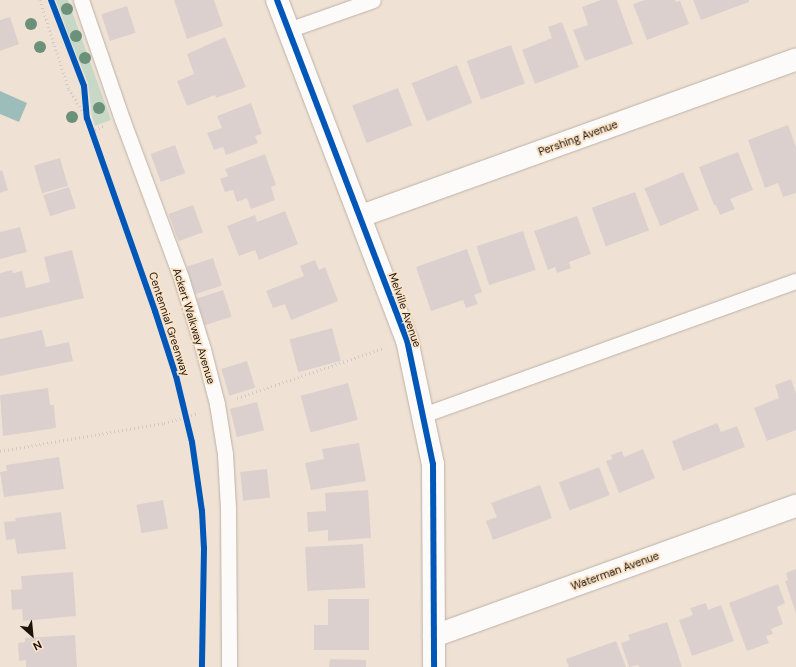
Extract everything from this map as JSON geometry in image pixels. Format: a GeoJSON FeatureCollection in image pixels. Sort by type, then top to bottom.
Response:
{"type":"FeatureCollection","features":[{"type":"Feature","properties":{"kind":"street","name":"Melville Avenue"},"geometry":{"type":"LineString","coordinates":[[277,0],[361,216],[407,340],[433,464],[434,667]]}},
{"type":"Feature","properties":{"kind":"street","name":"Pershing Avenue"},"geometry":{"type":"LineString","coordinates":[[361,216],[796,59]]}},
{"type":"Feature","properties":{"kind":"street","name":"Waterman Avenue"},"geometry":{"type":"LineString","coordinates":[[434,636],[796,506]]}},
{"type":"Feature","properties":{"kind":"lane","name":"Ackert Walkway Avenue"},"geometry":{"type":"LineString","coordinates":[[81,0],[122,119],[181,278],[203,349],[217,404],[225,454],[228,508],[229,667]]}},
{"type":"Feature","properties":{"kind":"lane"},"geometry":{"type":"LineString","coordinates":[[288,30],[373,0]]}},
{"type":"Feature","properties":{"kind":"lane"},"geometry":{"type":"LineString","coordinates":[[423,415],[796,282]]}},
{"type":"Feature","properties":{"kind":"path"},"geometry":{"type":"LineString","coordinates":[[40,0],[69,89],[87,118],[94,138]]}},
{"type":"Feature","properties":{"kind":"path"},"geometry":{"type":"LineString","coordinates":[[85,100],[87,118]]}},
{"type":"Feature","properties":{"kind":"path"},"geometry":{"type":"LineString","coordinates":[[184,410],[188,423]]}},
{"type":"Feature","properties":{"kind":"green space"},"geometry":{"type":"Polygon","coordinates":[[[56,0],[68,0],[111,120],[95,126],[92,116],[88,83],[56,0]]]}},
{"type":"Feature","properties":{"kind":"water"},"geometry":{"type":"Polygon","coordinates":[[[0,91],[27,103],[19,122],[0,114],[0,91]]]}},
{"type":"Feature","properties":{"kind":"building"},"geometry":{"type":"Polygon","coordinates":[[[174,0],[214,0],[223,26],[187,39],[174,0]]]}},
{"type":"Feature","properties":{"kind":"building"},"geometry":{"type":"Polygon","coordinates":[[[601,0],[617,0],[633,44],[585,61],[573,30],[588,25],[582,7],[601,0]]]}},
{"type":"Feature","properties":{"kind":"building"},"geometry":{"type":"Polygon","coordinates":[[[645,0],[680,1],[689,24],[647,40],[633,4],[645,0]]]}},
{"type":"Feature","properties":{"kind":"building"},"geometry":{"type":"Polygon","coordinates":[[[693,0],[749,0],[749,2],[701,20],[693,0]]]}},
{"type":"Feature","properties":{"kind":"building"},"geometry":{"type":"Polygon","coordinates":[[[127,6],[136,33],[110,41],[101,14],[127,6]]]}},
{"type":"Feature","properties":{"kind":"building"},"geometry":{"type":"Polygon","coordinates":[[[10,17],[19,44],[0,51],[0,20],[10,17]]]}},
{"type":"Feature","properties":{"kind":"building"},"geometry":{"type":"Polygon","coordinates":[[[562,22],[579,67],[535,84],[522,50],[552,38],[548,27],[562,22]]]}},
{"type":"Feature","properties":{"kind":"building"},"geometry":{"type":"Polygon","coordinates":[[[225,37],[246,87],[216,98],[215,95],[187,106],[177,81],[194,74],[187,54],[225,37]]]}},
{"type":"Feature","properties":{"kind":"building"},"geometry":{"type":"Polygon","coordinates":[[[511,45],[525,84],[481,100],[467,61],[511,45]]]}},
{"type":"Feature","properties":{"kind":"building"},"geometry":{"type":"Polygon","coordinates":[[[457,65],[472,103],[427,121],[412,83],[457,65]]]}},
{"type":"Feature","properties":{"kind":"building"},"geometry":{"type":"Polygon","coordinates":[[[398,88],[412,125],[367,143],[352,106],[398,88]]]}},
{"type":"Feature","properties":{"kind":"building"},"geometry":{"type":"Polygon","coordinates":[[[251,103],[262,134],[255,136],[258,143],[226,155],[223,147],[214,150],[207,133],[222,128],[217,116],[251,103]]]}},
{"type":"Feature","properties":{"kind":"building"},"geometry":{"type":"Polygon","coordinates":[[[788,125],[796,147],[796,193],[783,197],[778,183],[765,188],[748,140],[788,125]]]}},
{"type":"Feature","properties":{"kind":"building"},"geometry":{"type":"Polygon","coordinates":[[[175,145],[185,173],[161,182],[151,154],[175,145]]]}},
{"type":"Feature","properties":{"kind":"building"},"geometry":{"type":"Polygon","coordinates":[[[738,152],[753,190],[730,199],[735,209],[720,215],[716,205],[714,205],[699,167],[738,152]]]}},
{"type":"Feature","properties":{"kind":"building"},"geometry":{"type":"Polygon","coordinates":[[[265,154],[276,185],[271,187],[275,200],[251,209],[247,198],[237,202],[233,190],[225,192],[220,179],[228,176],[225,169],[265,154]]]}},
{"type":"Feature","properties":{"kind":"building"},"geometry":{"type":"Polygon","coordinates":[[[60,158],[68,186],[42,193],[34,165],[60,158]]]}},
{"type":"Feature","properties":{"kind":"building"},"geometry":{"type":"Polygon","coordinates":[[[2,170],[8,190],[0,193],[0,171],[2,170]]]}},
{"type":"Feature","properties":{"kind":"building"},"geometry":{"type":"Polygon","coordinates":[[[683,172],[699,210],[660,226],[644,188],[683,172]]]}},
{"type":"Feature","properties":{"kind":"building"},"geometry":{"type":"Polygon","coordinates":[[[69,187],[76,208],[50,216],[43,195],[69,187]]]}},
{"type":"Feature","properties":{"kind":"building"},"geometry":{"type":"Polygon","coordinates":[[[635,192],[649,231],[606,246],[592,208],[635,192]]]}},
{"type":"Feature","properties":{"kind":"building"},"geometry":{"type":"Polygon","coordinates":[[[193,205],[203,232],[178,241],[169,214],[193,205]]]}},
{"type":"Feature","properties":{"kind":"building"},"geometry":{"type":"Polygon","coordinates":[[[285,211],[298,244],[259,260],[255,250],[239,256],[227,226],[255,215],[257,222],[285,211]]]}},
{"type":"Feature","properties":{"kind":"building"},"geometry":{"type":"Polygon","coordinates":[[[577,216],[591,254],[569,262],[571,268],[557,273],[555,267],[548,270],[534,231],[577,216]]]}},
{"type":"Feature","properties":{"kind":"building"},"geometry":{"type":"Polygon","coordinates":[[[20,227],[27,252],[0,259],[0,232],[20,227]]]}},
{"type":"Feature","properties":{"kind":"building"},"geometry":{"type":"Polygon","coordinates":[[[523,231],[536,270],[489,285],[476,246],[523,231]]]}},
{"type":"Feature","properties":{"kind":"building"},"geometry":{"type":"Polygon","coordinates":[[[467,249],[482,292],[474,295],[478,304],[466,308],[463,300],[431,311],[416,267],[467,249]]]}},
{"type":"Feature","properties":{"kind":"building"},"geometry":{"type":"Polygon","coordinates":[[[72,250],[84,298],[0,318],[0,273],[12,270],[13,273],[22,271],[26,288],[50,282],[44,257],[72,250]]]}},
{"type":"Feature","properties":{"kind":"building"},"geometry":{"type":"Polygon","coordinates":[[[213,258],[222,286],[195,294],[186,267],[213,258]]]}},
{"type":"Feature","properties":{"kind":"building"},"geometry":{"type":"Polygon","coordinates":[[[315,260],[319,270],[325,267],[338,301],[291,320],[285,304],[273,308],[266,291],[304,276],[300,266],[315,260]]]}},
{"type":"Feature","properties":{"kind":"building"},"geometry":{"type":"Polygon","coordinates":[[[223,290],[232,317],[205,325],[196,299],[223,290]]]}},
{"type":"Feature","properties":{"kind":"building"},"geometry":{"type":"Polygon","coordinates":[[[332,328],[341,361],[298,372],[289,339],[332,328]]]}},
{"type":"Feature","properties":{"kind":"building"},"geometry":{"type":"Polygon","coordinates":[[[42,330],[46,347],[69,342],[73,361],[0,376],[0,339],[42,330]]]}},
{"type":"Feature","properties":{"kind":"building"},"geometry":{"type":"Polygon","coordinates":[[[247,361],[255,388],[229,396],[221,369],[247,361]]]}},
{"type":"Feature","properties":{"kind":"building"},"geometry":{"type":"Polygon","coordinates":[[[791,379],[796,393],[796,430],[767,441],[754,408],[779,398],[775,385],[791,379]]]}},
{"type":"Feature","properties":{"kind":"building"},"geometry":{"type":"Polygon","coordinates":[[[348,383],[358,420],[311,432],[301,396],[348,383]]]}},
{"type":"Feature","properties":{"kind":"building"},"geometry":{"type":"Polygon","coordinates":[[[48,388],[50,405],[54,405],[56,428],[3,436],[0,395],[48,388]]]}},
{"type":"Feature","properties":{"kind":"building"},"geometry":{"type":"Polygon","coordinates":[[[257,402],[264,430],[237,437],[230,409],[257,402]]]}},
{"type":"Feature","properties":{"kind":"building"},"geometry":{"type":"Polygon","coordinates":[[[717,423],[721,432],[737,426],[745,447],[683,471],[672,441],[717,423]]]}},
{"type":"Feature","properties":{"kind":"building"},"geometry":{"type":"Polygon","coordinates":[[[359,443],[366,481],[311,490],[305,463],[324,459],[322,449],[359,443]]]}},
{"type":"Feature","properties":{"kind":"building"},"geometry":{"type":"Polygon","coordinates":[[[643,449],[655,478],[619,493],[606,461],[612,459],[611,455],[622,451],[624,457],[643,449]]]}},
{"type":"Feature","properties":{"kind":"building"},"geometry":{"type":"Polygon","coordinates":[[[59,457],[64,489],[4,497],[0,472],[7,471],[6,465],[59,457]]]}},
{"type":"Feature","properties":{"kind":"building"},"geometry":{"type":"Polygon","coordinates":[[[599,467],[610,495],[570,510],[559,482],[599,467]]]}},
{"type":"Feature","properties":{"kind":"building"},"geometry":{"type":"Polygon","coordinates":[[[267,469],[270,498],[243,501],[240,472],[267,469]]]}},
{"type":"Feature","properties":{"kind":"building"},"geometry":{"type":"Polygon","coordinates":[[[540,485],[552,518],[493,540],[486,521],[497,517],[491,503],[540,485]]]}},
{"type":"Feature","properties":{"kind":"building"},"geometry":{"type":"Polygon","coordinates":[[[368,490],[371,538],[328,541],[328,530],[308,532],[307,512],[326,511],[325,493],[368,490]]]}},
{"type":"Feature","properties":{"kind":"building"},"geometry":{"type":"Polygon","coordinates":[[[163,500],[168,529],[141,533],[136,505],[163,500]]]}},
{"type":"Feature","properties":{"kind":"building"},"geometry":{"type":"Polygon","coordinates":[[[61,512],[66,549],[17,554],[15,539],[6,540],[4,522],[16,521],[15,518],[61,512]]]}},
{"type":"Feature","properties":{"kind":"building"},"geometry":{"type":"Polygon","coordinates":[[[363,544],[365,588],[307,591],[305,547],[363,544]]]}},
{"type":"Feature","properties":{"kind":"building"},"geometry":{"type":"Polygon","coordinates":[[[796,569],[796,613],[785,581],[788,580],[786,573],[796,569]]]}},
{"type":"Feature","properties":{"kind":"building"},"geometry":{"type":"Polygon","coordinates":[[[73,572],[76,616],[23,621],[22,609],[12,610],[11,590],[22,589],[21,576],[73,572]]]}},
{"type":"Feature","properties":{"kind":"building"},"geometry":{"type":"Polygon","coordinates":[[[778,584],[785,603],[777,607],[783,624],[771,629],[773,634],[766,636],[769,643],[747,651],[729,603],[778,584]]]}},
{"type":"Feature","properties":{"kind":"building"},"geometry":{"type":"Polygon","coordinates":[[[328,599],[369,599],[369,650],[314,650],[314,625],[328,625],[328,599]]]}},
{"type":"Feature","properties":{"kind":"building"},"geometry":{"type":"Polygon","coordinates":[[[706,603],[708,610],[721,605],[734,641],[692,656],[679,620],[693,615],[690,608],[706,603]]]}},
{"type":"Feature","properties":{"kind":"building"},"geometry":{"type":"Polygon","coordinates":[[[667,622],[682,667],[639,667],[638,665],[629,667],[621,643],[630,640],[628,635],[667,622]]]}},
{"type":"Feature","properties":{"kind":"building"},"geometry":{"type":"Polygon","coordinates":[[[75,635],[77,667],[26,667],[26,660],[19,661],[18,643],[25,642],[25,638],[75,635]]]}},
{"type":"Feature","properties":{"kind":"building"},"geometry":{"type":"Polygon","coordinates":[[[616,641],[626,667],[569,667],[566,659],[616,641]]]}},
{"type":"Feature","properties":{"kind":"building"},"geometry":{"type":"Polygon","coordinates":[[[330,659],[366,660],[366,667],[329,667],[330,659]]]}},
{"type":"Feature","properties":{"kind":"cycle path","name":"Centennial Greenway"},"geometry":{"type":"LineString","coordinates":[[51,0],[84,86],[87,118],[155,311],[176,376],[192,442],[202,511],[204,548],[202,667]]}},
{"type":"Feature","properties":{"kind":"cycle path"},"geometry":{"type":"LineString","coordinates":[[277,0],[407,340],[433,464],[434,667]]}}]}
